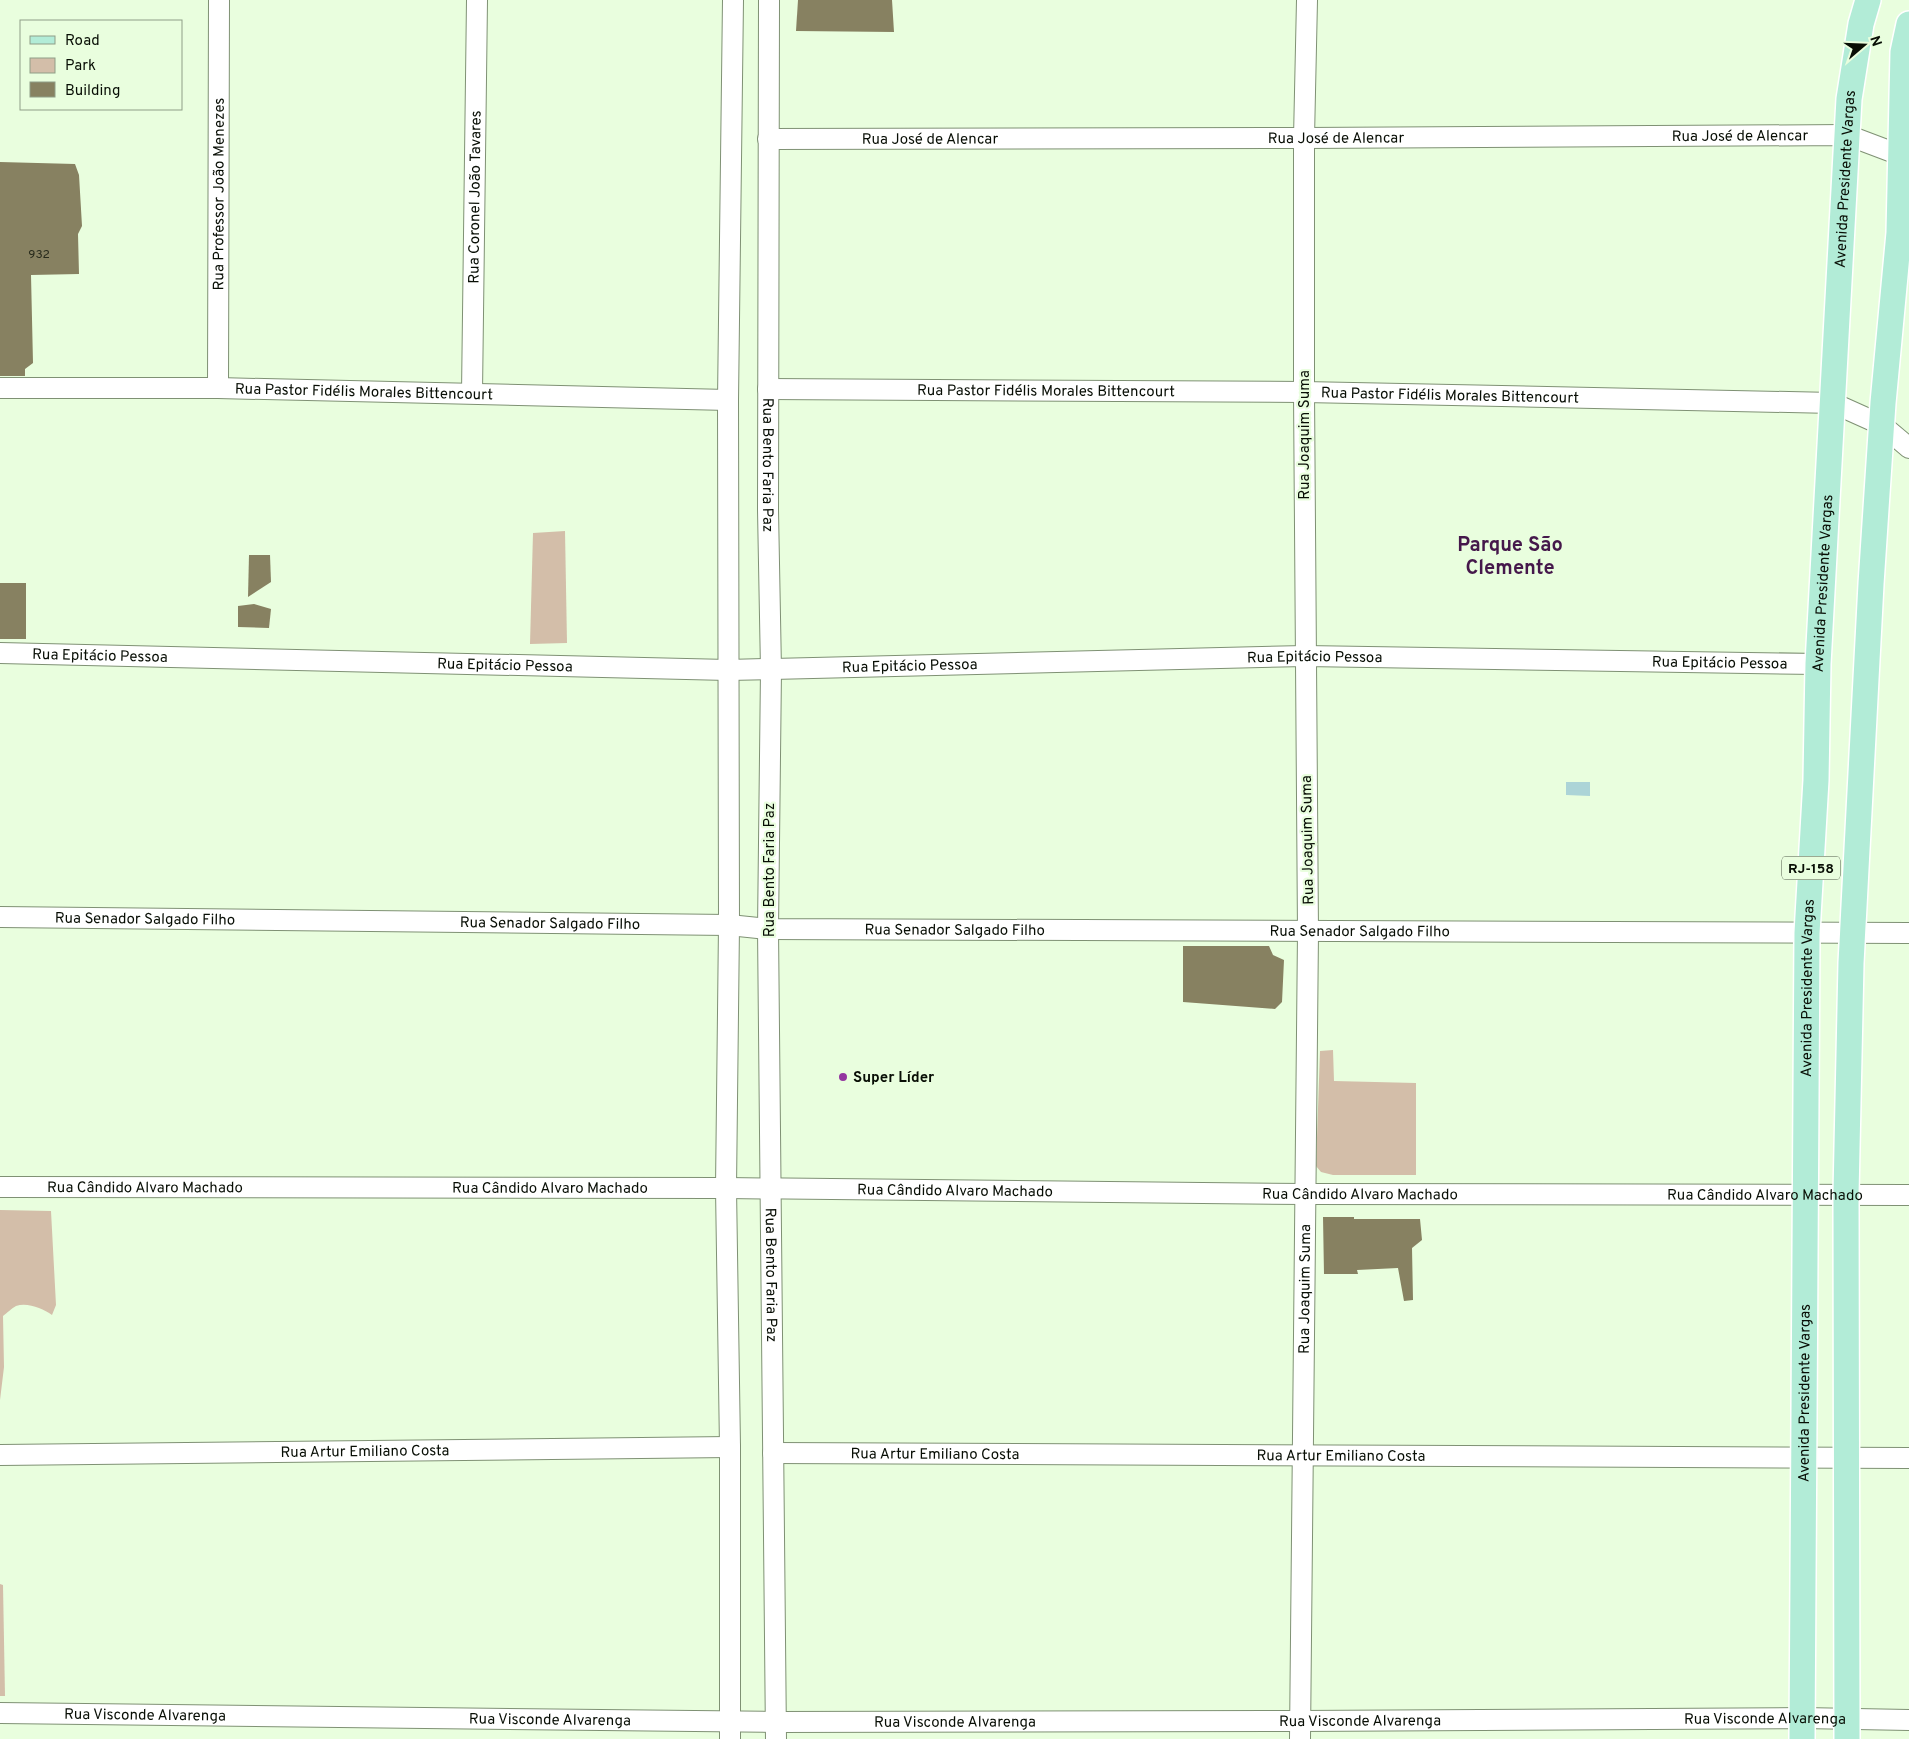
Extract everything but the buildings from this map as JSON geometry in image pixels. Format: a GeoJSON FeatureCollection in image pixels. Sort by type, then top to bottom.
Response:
{"type":"FeatureCollection","features":[{"type":"Feature","properties":{"kind":"main road","name":"Avenida Presidente Vargas"},"geometry":{"type":"LineString","coordinates":[[1802,1728],[1807,933],[1816,780],[1818,664],[1849,99],[1861,24],[1868,0]]}},
{"type":"Feature","properties":{"kind":"main road","name":"RJ-158"},"geometry":{"type":"LineString","coordinates":[[1847,1728],[1846,1194],[1852,934],[1871,584],[1882,425],[1899,232],[1903,52],[1909,24]]}},
{"type":"Feature","properties":{"kind":"street","name":"Rua Professor João Menezes"},"geometry":{"type":"LineString","coordinates":[[218,388],[219,0]]}},
{"type":"Feature","properties":{"kind":"street","name":"Rua Coronel João Tavares"},"geometry":{"type":"LineString","coordinates":[[472,394],[477,0]]}},
{"type":"Feature","properties":{"kind":"street"},"geometry":{"type":"LineString","coordinates":[[730,1730],[730,1447],[726,1188],[729,925],[728,400],[733,0]]}},
{"type":"Feature","properties":{"kind":"street","name":"Rua Bento Faria Paz"},"geometry":{"type":"LineString","coordinates":[[770,0],[768,510],[771,670],[768,929],[776,1730]]}},
{"type":"Feature","properties":{"kind":"street","name":"Rua Joaquim Suma"},"geometry":{"type":"LineString","coordinates":[[1300,1730],[1308,932],[1304,392],[1304,138],[1307,0]]}},
{"type":"Feature","properties":{"kind":"street","name":"Rua José de Alencar"},"geometry":{"type":"LineString","coordinates":[[768,138],[1847,135],[1900,155]]}},
{"type":"Feature","properties":{"kind":"street","name":"Rua Pastor Fidélis Morales Bittencourt"},"geometry":{"type":"LineString","coordinates":[[0,388],[218,388],[728,400]]}},
{"type":"Feature","properties":{"kind":"street","name":"Rua Pastor Fidélis Morales Bittencourt"},"geometry":{"type":"LineString","coordinates":[[768,389],[1304,392],[1833,403]]}},
{"type":"Feature","properties":{"kind":"street"},"geometry":{"type":"LineString","coordinates":[[1833,403],[1882,425],[1909,448]]}},
{"type":"Feature","properties":{"kind":"street","name":"Rua Epitácio Pessoa"},"geometry":{"type":"LineString","coordinates":[[0,653],[728,670],[1305,656],[1818,664]]}},
{"type":"Feature","properties":{"kind":"street","name":"Rua Senador Salgado Filho"},"geometry":{"type":"LineString","coordinates":[[0,917],[729,925],[768,929],[1909,933]]}},
{"type":"Feature","properties":{"kind":"street","name":"Rua Cândido Alvaro Machado"},"geometry":{"type":"LineString","coordinates":[[0,1186],[726,1188],[1306,1194],[1909,1195]]}},
{"type":"Feature","properties":{"kind":"street","name":"Rua Artur Emiliano Costa"},"geometry":{"type":"LineString","coordinates":[[0,1455],[730,1447]]}},
{"type":"Feature","properties":{"kind":"street","name":"Rua Artur Emiliano Costa"},"geometry":{"type":"LineString","coordinates":[[773,1453],[1909,1458]]}},
{"type":"Feature","properties":{"kind":"street","name":"Rua Visconde Alvarenga"},"geometry":{"type":"LineString","coordinates":[[0,1713],[730,1730],[1847,1728],[1909,1720]]}},
{"type":"Feature","properties":{"kind":"green space"},"geometry":{"type":"Polygon","coordinates":[[[565,531],[567,643],[530,644],[533,533],[565,531]]]}},
{"type":"Feature","properties":{"kind":"green space"},"geometry":{"type":"Polygon","coordinates":[[[1333,1050],[1334,1081],[1416,1083],[1416,1175],[1333,1175],[1321,1172],[1316,1166],[1320,1051],[1333,1050]]]}},
{"type":"Feature","properties":{"kind":"green space"},"geometry":{"type":"Polygon","coordinates":[[[0,1210],[51,1211],[56,1305],[52,1315],[40,1308],[21,1305],[16,1306],[3,1316],[4,1367],[0,1400],[0,1210]]]}},
{"type":"Feature","properties":{"kind":"green space"},"geometry":{"type":"Polygon","coordinates":[[[0,1584],[3,1585],[5,1696],[0,1696],[0,1584]]]}},
{"type":"Feature","properties":{"kind":"water"},"geometry":{"type":"Polygon","coordinates":[[[1566,782],[1590,782],[1590,796],[1566,795],[1566,782]]]}},
{"type":"Feature","properties":{"kind":"place","name":"Super Líder"},"geometry":{"type":"Point","coordinates":[843,1077]}},
{"type":"Feature","properties":{"kind":"district","name":"Parque São Clemente"},"geometry":{"type":"Point","coordinates":[1510,556]}}]}
